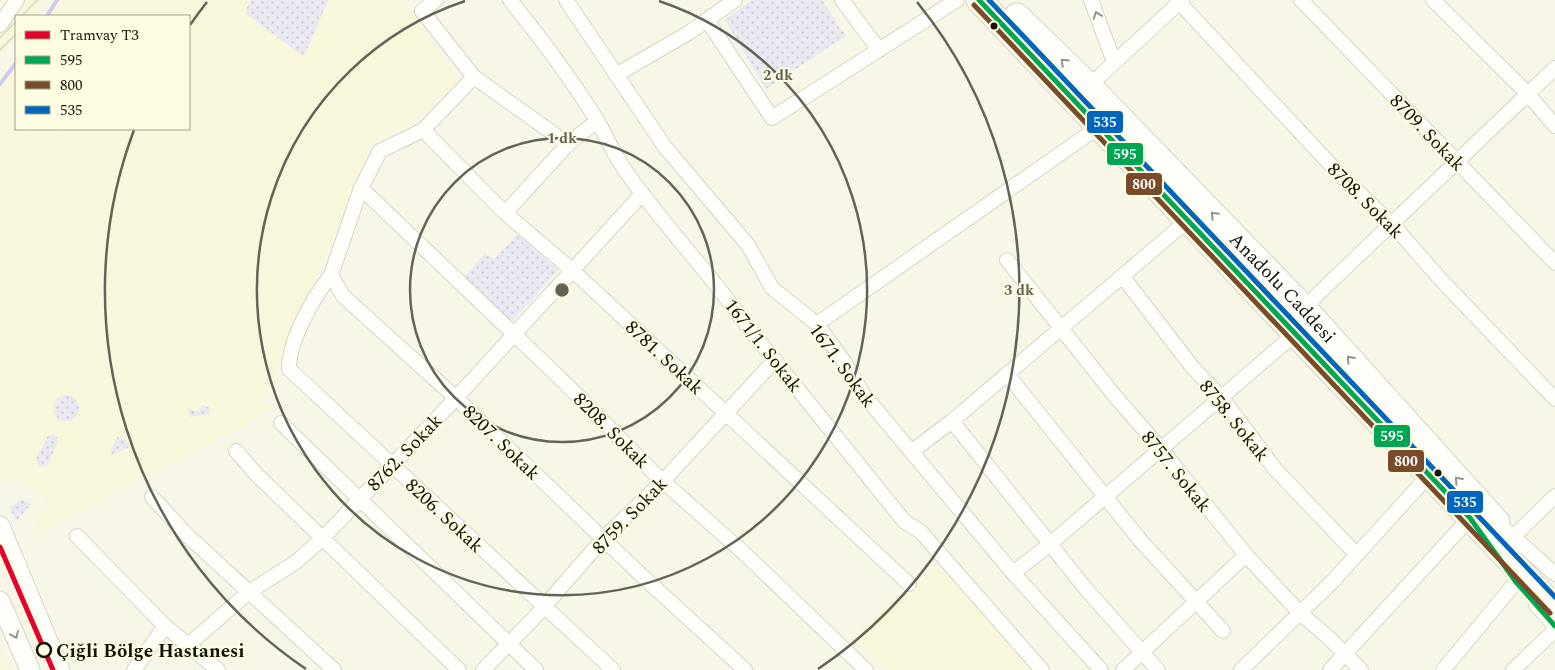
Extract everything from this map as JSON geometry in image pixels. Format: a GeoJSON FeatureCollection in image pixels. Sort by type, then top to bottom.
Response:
{"type":"FeatureCollection","features":[{"type":"Feature","properties":{"kind":"highway","name":"Anadolu Caddesi"},"geometry":{"type":"LineString","coordinates":[[979,0],[1100,126],[1428,476],[1555,584]]}},
{"type":"Feature","properties":{"kind":"highway","name":"Anadolu Caddesi"},"geometry":{"type":"LineString","coordinates":[[1002,0],[1089,86],[1305,309],[1480,521],[1555,608]]}},
{"type":"Feature","properties":{"kind":"street"},"geometry":{"type":"LineString","coordinates":[[0,25],[17,0]]}},
{"type":"Feature","properties":{"kind":"street"},"geometry":{"type":"LineString","coordinates":[[436,0],[419,5],[474,77],[568,144]]}},
{"type":"Feature","properties":{"kind":"street","name":"1671/1. Sokak"},"geometry":{"type":"LineString","coordinates":[[510,0],[560,65],[597,121],[626,172],[642,194],[724,293],[774,360],[904,521],[921,532],[1042,670]]}},
{"type":"Feature","properties":{"kind":"street","name":"1671. Sokak"},"geometry":{"type":"LineString","coordinates":[[566,0],[665,147],[748,245],[772,288],[817,324],[846,363],[863,394],[1013,573],[1101,670]]}},
{"type":"Feature","properties":{"kind":"street"},"geometry":{"type":"LineString","coordinates":[[616,74],[690,32],[735,0]]}},
{"type":"Feature","properties":{"kind":"street"},"geometry":{"type":"LineString","coordinates":[[842,0],[879,50]]}},
{"type":"Feature","properties":{"kind":"street"},"geometry":{"type":"LineString","coordinates":[[707,20],[772,118],[958,0]]}},
{"type":"Feature","properties":{"kind":"street"},"geometry":{"type":"LineString","coordinates":[[1091,0],[1114,62]]}},
{"type":"Feature","properties":{"kind":"street","name":"8709. Sokak"},"geometry":{"type":"LineString","coordinates":[[1301,0],[1456,163],[1479,183],[1555,263]]}},
{"type":"Feature","properties":{"kind":"street"},"geometry":{"type":"LineString","coordinates":[[1433,0],[1528,94],[1555,126]]}},
{"type":"Feature","properties":{"kind":"street"},"geometry":{"type":"LineString","coordinates":[[1089,86],[1180,1]]}},
{"type":"Feature","properties":{"kind":"street","name":"8708. Sokak"},"geometry":{"type":"LineString","coordinates":[[1180,1],[1342,177],[1392,224],[1448,288],[1555,399]]}},
{"type":"Feature","properties":{"kind":"street"},"geometry":{"type":"LineString","coordinates":[[1305,309],[1555,68]]}},
{"type":"Feature","properties":{"kind":"street"},"geometry":{"type":"LineString","coordinates":[[330,275],[361,188],[380,151],[423,130],[474,77]]}},
{"type":"Feature","properties":{"kind":"street"},"geometry":{"type":"LineString","coordinates":[[505,212],[568,144],[597,121]]}},
{"type":"Feature","properties":{"kind":"street"},"geometry":{"type":"LineString","coordinates":[[817,324],[1100,126]]}},
{"type":"Feature","properties":{"kind":"street","name":"8781. Sokak"},"geometry":{"type":"LineString","coordinates":[[423,130],[505,212],[572,270],[909,584]]}},
{"type":"Feature","properties":{"kind":"street","name":"8208. Sokak"},"geometry":{"type":"LineString","coordinates":[[361,188],[515,334],[663,481],[745,554],[866,670]]}},
{"type":"Feature","properties":{"kind":"street","name":"8762. Sokak"},"geometry":{"type":"LineString","coordinates":[[188,645],[249,592],[296,562],[323,538],[456,398],[642,194]]}},
{"type":"Feature","properties":{"kind":"street"},"geometry":{"type":"LineString","coordinates":[[911,452],[952,421],[1062,329],[1187,221]]}},
{"type":"Feature","properties":{"kind":"street","name":"8757. Sokak"},"geometry":{"type":"LineString","coordinates":[[1006,260],[1114,396],[1161,449],[1246,555],[1299,612],[1361,670]]}},
{"type":"Feature","properties":{"kind":"street","name":"8207. Sokak"},"geometry":{"type":"LineString","coordinates":[[330,275],[343,296],[456,398],[603,539],[745,670]]}},
{"type":"Feature","properties":{"kind":"street","name":"8206. Sokak"},"geometry":{"type":"LineString","coordinates":[[330,275],[319,291],[289,354],[289,369],[358,430],[391,465],[545,605],[613,670]]}},
{"type":"Feature","properties":{"kind":"street","name":"8758. Sokak"},"geometry":{"type":"LineString","coordinates":[[1123,277],[1193,368],[1222,398],[1275,470],[1357,555]]}},
{"type":"Feature","properties":{"kind":"street"},"geometry":{"type":"LineString","coordinates":[[1013,573],[1050,544],[1295,334]]}},
{"type":"Feature","properties":{"kind":"street","name":"8759. Sokak"},"geometry":{"type":"LineString","coordinates":[[483,670],[545,605],[603,539],[663,481],[774,360]]}},
{"type":"Feature","properties":{"kind":"street"},"geometry":{"type":"LineString","coordinates":[[1007,374],[1146,546],[1222,631]]}},
{"type":"Feature","properties":{"kind":"street"},"geometry":{"type":"LineString","coordinates":[[952,421],[1050,544],[1142,654],[1158,670]]}},
{"type":"Feature","properties":{"kind":"street"},"geometry":{"type":"LineString","coordinates":[[281,423],[536,670]]}},
{"type":"Feature","properties":{"kind":"street"},"geometry":{"type":"LineString","coordinates":[[236,451],[256,474],[459,670]]}},
{"type":"Feature","properties":{"kind":"street"},"geometry":{"type":"LineString","coordinates":[[1241,670],[1357,555],[1428,476]]}},
{"type":"Feature","properties":{"kind":"street"},"geometry":{"type":"LineString","coordinates":[[1513,537],[1555,496]]}},
{"type":"Feature","properties":{"kind":"street"},"geometry":{"type":"LineString","coordinates":[[152,497],[188,536],[334,670]]}},
{"type":"Feature","properties":{"kind":"street"},"geometry":{"type":"LineString","coordinates":[[1480,521],[1513,537],[1555,574]]}},
{"type":"Feature","properties":{"kind":"street"},"geometry":{"type":"LineString","coordinates":[[1480,521],[1516,582],[1555,626]]}},
{"type":"Feature","properties":{"kind":"street"},"geometry":{"type":"LineString","coordinates":[[1330,670],[1480,521]]}},
{"type":"Feature","properties":{"kind":"street"},"geometry":{"type":"LineString","coordinates":[[0,526],[60,670]]}},
{"type":"Feature","properties":{"kind":"street"},"geometry":{"type":"LineString","coordinates":[[77,536],[165,626],[218,670]]}},
{"type":"Feature","properties":{"kind":"street"},"geometry":{"type":"LineString","coordinates":[[1123,670],[1197,603],[1246,555]]}},
{"type":"Feature","properties":{"kind":"street"},"geometry":{"type":"LineString","coordinates":[[1443,670],[1516,582]]}},
{"type":"Feature","properties":{"kind":"street"},"geometry":{"type":"LineString","coordinates":[[0,600],[30,670]]}},
{"type":"Feature","properties":{"kind":"street"},"geometry":{"type":"LineString","coordinates":[[134,670],[165,626]]}},
{"type":"Feature","properties":{"kind":"street"},"geometry":{"type":"LineString","coordinates":[[1513,670],[1555,630]]}},
{"type":"Feature","properties":{"kind":"shaded area"},"geometry":{"type":"Polygon","coordinates":[[[0,0],[47,0],[34,15],[15,15],[15,36],[0,54],[0,0]]]}},
{"type":"Feature","properties":{"kind":"shaded area"},"geometry":{"type":"Polygon","coordinates":[[[64,0],[404,0],[460,80],[421,116],[370,145],[342,218],[277,372],[263,399],[274,409],[32,537],[46,497],[12,481],[2,485],[0,481],[0,91],[15,69],[15,130],[190,130],[190,15],[53,15],[64,0]]]}},
{"type":"Feature","properties":{"kind":"shaded area"},"geometry":{"type":"Polygon","coordinates":[[[250,0],[328,0],[304,57],[245,13],[250,0]]]}},
{"type":"Feature","properties":{"kind":"shaded area"},"geometry":{"type":"Polygon","coordinates":[[[752,0],[822,0],[846,36],[766,89],[725,20],[752,0]]]}},
{"type":"Feature","properties":{"kind":"shaded area"},"geometry":{"type":"Polygon","coordinates":[[[518,234],[558,270],[512,322],[465,276],[485,253],[494,259],[518,234]]]}},
{"type":"Feature","properties":{"kind":"shaded area"},"geometry":{"type":"Polygon","coordinates":[[[66,395],[75,399],[79,408],[75,417],[66,421],[57,417],[53,408],[57,399],[66,395]]]}},
{"type":"Feature","properties":{"kind":"shaded area"},"geometry":{"type":"Polygon","coordinates":[[[202,405],[210,408],[209,414],[189,417],[189,409],[199,412],[202,405]]]}},
{"type":"Feature","properties":{"kind":"shaded area"},"geometry":{"type":"Polygon","coordinates":[[[52,434],[57,437],[58,441],[48,465],[40,467],[36,459],[48,436],[52,434]]]}},
{"type":"Feature","properties":{"kind":"shaded area"},"geometry":{"type":"Polygon","coordinates":[[[117,437],[125,439],[129,445],[128,448],[110,456],[117,437]]]}},
{"type":"Feature","properties":{"kind":"shaded area"},"geometry":{"type":"Polygon","coordinates":[[[21,499],[31,504],[16,522],[10,508],[21,499]]]}},
{"type":"Feature","properties":{"kind":"shaded area"},"geometry":{"type":"Polygon","coordinates":[[[942,562],[1040,670],[888,670],[852,635],[942,562]]]}},
{"type":"Feature","properties":{"kind":"shaded area"},"geometry":{"type":"Polygon","coordinates":[[[0,643],[12,670],[0,670],[0,643]]]}},
{"type":"Feature","properties":{"kind":"waterway"},"geometry":{"type":"LineString","coordinates":[[48,15],[57,0]]}},
{"type":"Feature","properties":{"kind":"waterway"},"geometry":{"type":"LineString","coordinates":[[0,84],[15,64]]}},
{"type":"Feature","properties":{"kind":"tram line","name":"T3"},"geometry":{"type":"LineString","coordinates":[[0,547],[53,670]]}},
{"type":"Feature","properties":{"kind":"transit line","name":"595"},"geometry":{"type":"LineString","coordinates":[[979,0],[1470,518],[1516,582],[1555,626]]}},
{"type":"Feature","properties":{"kind":"transit line","name":"535"},"geometry":{"type":"LineString","coordinates":[[989,0],[1555,597]]}},
{"type":"Feature","properties":{"kind":"transit line","name":"800"},"geometry":{"type":"LineString","coordinates":[[974,5],[1550,613]]}},
{"type":"Feature","properties":{"kind":"place","name":"Çiğli Bölge Hastanesi"},"geometry":{"type":"Point","coordinates":[44,650]}}]}
